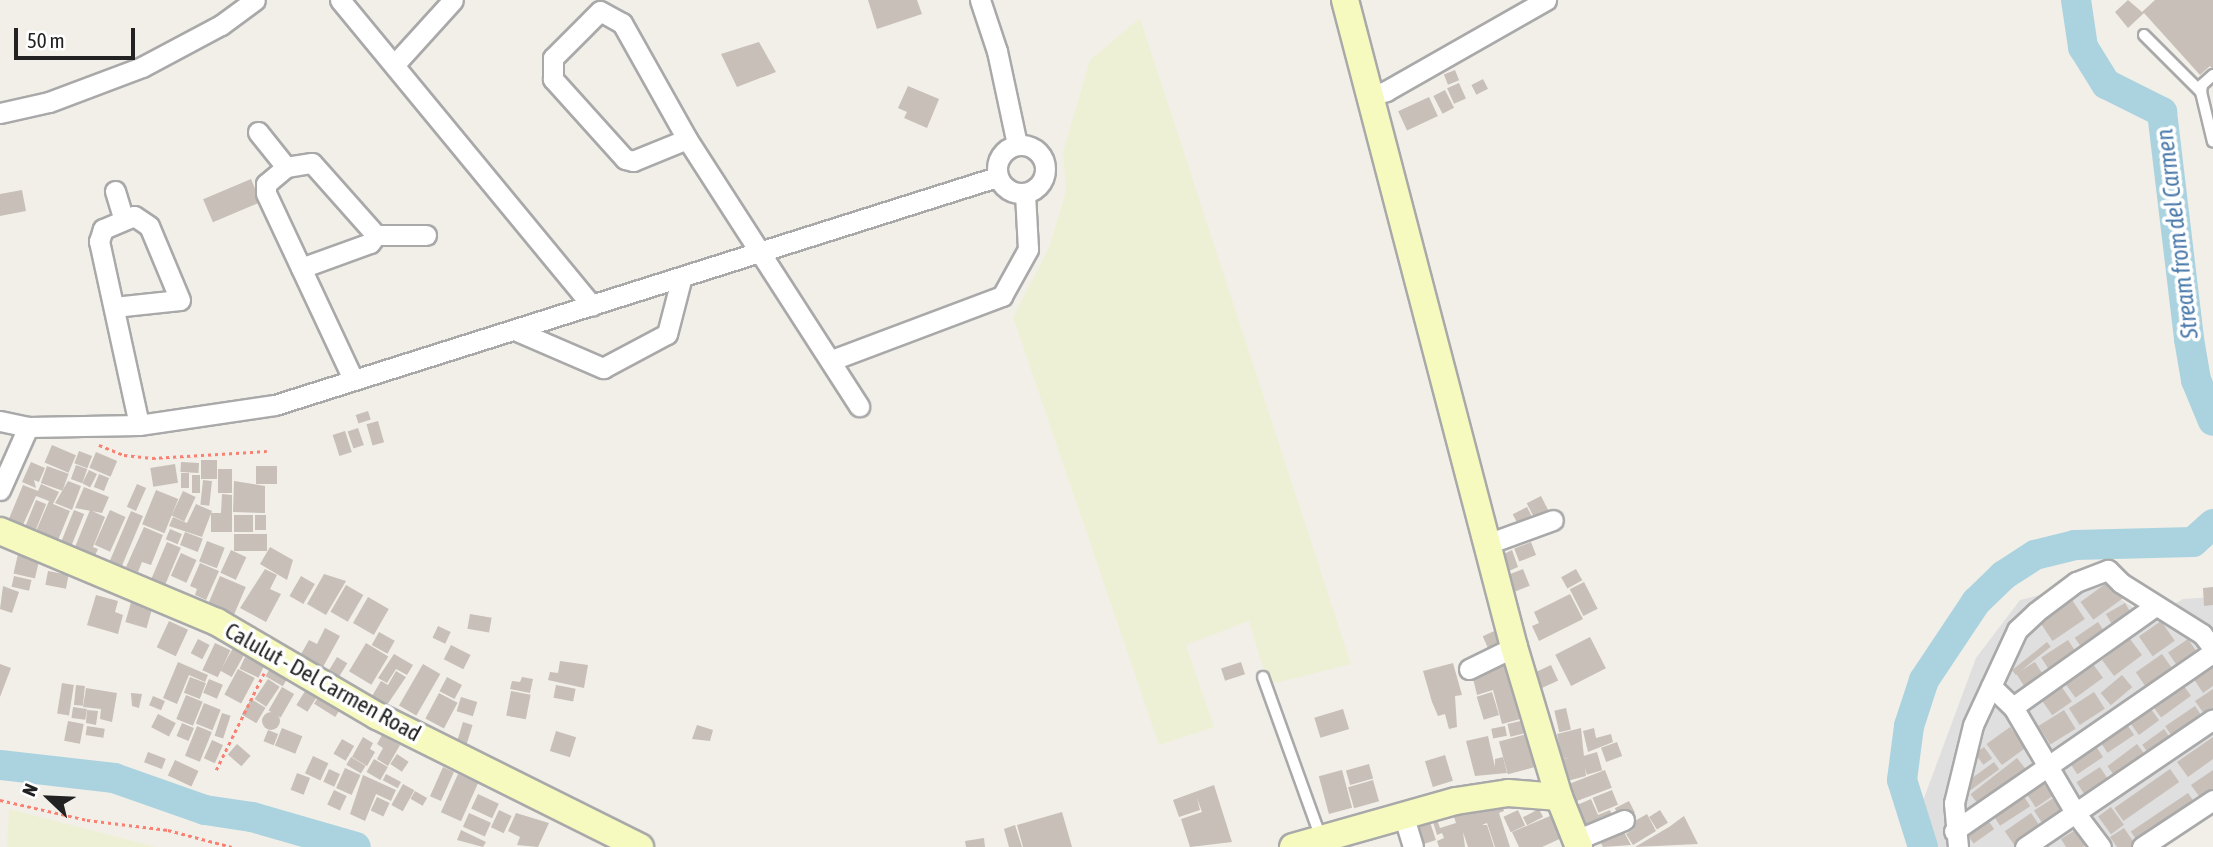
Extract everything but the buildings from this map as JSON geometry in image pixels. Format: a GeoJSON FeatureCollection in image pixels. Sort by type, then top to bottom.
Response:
{"type":"FeatureCollection","features":[{"type":"Feature","properties":{"kind":"main road"},"geometry":{"type":"LineString","coordinates":[[1345,0],[1514,647],[1559,797],[1577,844]]}},
{"type":"Feature","properties":{"kind":"main road","name":"Calulut - Del Carmen Road"},"geometry":{"type":"LineString","coordinates":[[0,531],[205,617],[377,716],[640,847]]}},
{"type":"Feature","properties":{"kind":"main road"},"geometry":{"type":"LineString","coordinates":[[1293,847],[1403,814],[1508,793],[1559,797]]}},
{"type":"Feature","properties":{"kind":"street"},"geometry":{"type":"LineString","coordinates":[[0,113],[49,102],[142,66],[203,36],[255,0]]}},
{"type":"Feature","properties":{"kind":"street"},"geometry":{"type":"LineString","coordinates":[[340,0],[592,306]]}},
{"type":"Feature","properties":{"kind":"street"},"geometry":{"type":"LineString","coordinates":[[395,64],[453,0]]}},
{"type":"Feature","properties":{"kind":"street"},"geometry":{"type":"LineString","coordinates":[[980,0],[997,51],[1017,144]]}},
{"type":"Feature","properties":{"kind":"street"},"geometry":{"type":"LineString","coordinates":[[1369,96],[1386,91],[1546,0]]}},
{"type":"Feature","properties":{"kind":"street"},"geometry":{"type":"LineString","coordinates":[[688,139],[633,161],[625,159],[553,79],[553,58],[598,6],[622,23],[688,139],[764,253],[859,406]]}},
{"type":"Feature","properties":{"kind":"street"},"geometry":{"type":"LineString","coordinates":[[258,132],[286,167]]}},
{"type":"Feature","properties":{"kind":"street"},"geometry":{"type":"LineString","coordinates":[[997,177],[1000,156],[1017,144]]}},
{"type":"Feature","properties":{"kind":"street"},"geometry":{"type":"LineString","coordinates":[[997,177],[1014,192],[1025,193],[1037,187],[1045,164],[1040,152],[1017,144]]}},
{"type":"Feature","properties":{"kind":"street"},"geometry":{"type":"LineString","coordinates":[[353,379],[266,193],[271,176],[286,167],[307,162],[317,165],[376,235],[426,235]]}},
{"type":"Feature","properties":{"kind":"street"},"geometry":{"type":"LineString","coordinates":[[0,421],[28,427],[139,425],[227,416],[517,331],[997,177]]}},
{"type":"Feature","properties":{"kind":"street"},"geometry":{"type":"LineString","coordinates":[[115,191],[123,218]]}},
{"type":"Feature","properties":{"kind":"street"},"geometry":{"type":"LineString","coordinates":[[832,360],[1002,296],[1028,249],[1025,193]]}},
{"type":"Feature","properties":{"kind":"street"},"geometry":{"type":"LineString","coordinates":[[114,307],[180,300],[149,226],[134,216],[123,218],[103,229],[99,241],[139,425]]}},
{"type":"Feature","properties":{"kind":"street"},"geometry":{"type":"LineString","coordinates":[[301,268],[370,243],[376,235]]}},
{"type":"Feature","properties":{"kind":"street"},"geometry":{"type":"LineString","coordinates":[[517,331],[603,368],[667,334],[681,279]]}},
{"type":"Feature","properties":{"kind":"street"},"geometry":{"type":"LineString","coordinates":[[0,490],[28,427]]}},
{"type":"Feature","properties":{"kind":"street"},"geometry":{"type":"LineString","coordinates":[[1487,544],[1553,520]]}},
{"type":"Feature","properties":{"kind":"street"},"geometry":{"type":"LineString","coordinates":[[2108,570],[2155,606],[2210,640],[2048,762],[1956,839],[1959,772],[2017,630],[2076,582],[2108,570]]}},
{"type":"Feature","properties":{"kind":"street"},"geometry":{"type":"LineString","coordinates":[[2013,707],[2155,606]]}},
{"type":"Feature","properties":{"kind":"street"},"geometry":{"type":"LineString","coordinates":[[1469,669],[1514,647]]}},
{"type":"Feature","properties":{"kind":"street"},"geometry":{"type":"LineString","coordinates":[[1992,687],[2013,707],[2048,762],[2076,814],[2101,847]]}},
{"type":"Feature","properties":{"kind":"street"},"geometry":{"type":"LineString","coordinates":[[2025,847],[2213,719]]}},
{"type":"Feature","properties":{"kind":"street"},"geometry":{"type":"LineString","coordinates":[[2142,847],[2213,800]]}},
{"type":"Feature","properties":{"kind":"street"},"geometry":{"type":"LineString","coordinates":[[1403,814],[1413,847]]}},
{"type":"Feature","properties":{"kind":"street"},"geometry":{"type":"LineString","coordinates":[[1577,844],[1624,820]]}},
{"type":"Feature","properties":{"kind":"lane"},"geometry":{"type":"LineString","coordinates":[[2144,35],[2202,92]]}},
{"type":"Feature","properties":{"kind":"lane"},"geometry":{"type":"LineString","coordinates":[[2213,75],[2202,85],[2213,142]]}},
{"type":"Feature","properties":{"kind":"lane"},"geometry":{"type":"LineString","coordinates":[[1263,677],[1321,839]]}},
{"type":"Feature","properties":{"kind":"path"},"geometry":{"type":"LineString","coordinates":[[88,443],[124,455],[152,458],[267,451]]}},
{"type":"Feature","properties":{"kind":"path"},"geometry":{"type":"LineString","coordinates":[[216,770],[245,704],[275,655]]}},
{"type":"Feature","properties":{"kind":"path"},"geometry":{"type":"LineString","coordinates":[[0,800],[87,820],[168,830],[232,847]]}},
{"type":"Feature","properties":{"kind":"shaded area"},"geometry":{"type":"Polygon","coordinates":[[[2094,581],[2150,619],[2183,599],[2213,597],[2213,811],[2156,847],[1936,847],[1921,806],[1976,658],[2020,600],[2094,581]]]}},
{"type":"Feature","properties":{"kind":"green space"},"geometry":{"type":"Polygon","coordinates":[[[1140,18],[1351,664],[1268,685],[1249,621],[1186,645],[1214,727],[1159,745],[1013,317],[1049,248],[1066,190],[1063,152],[1090,60],[1140,18]]]}},
{"type":"Feature","properties":{"kind":"green space"},"geometry":{"type":"Polygon","coordinates":[[[9,809],[156,847],[7,847],[9,809]]]}},
{"type":"Feature","properties":{"kind":"waterway","name":"Stream from del Carmen"},"geometry":{"type":"LineString","coordinates":[[2076,0],[2083,47],[2106,84],[2162,112],[2189,339],[2196,380],[2213,421]]}},
{"type":"Feature","properties":{"kind":"waterway","name":"Stream from del Carmen"},"geometry":{"type":"LineString","coordinates":[[1923,847],[1902,780],[1909,726],[1924,680],[1976,602],[2004,575],[2035,555],[2075,545],[2193,542],[2213,524]]}},
{"type":"Feature","properties":{"kind":"waterway"},"geometry":{"type":"LineString","coordinates":[[0,765],[114,778],[205,810],[252,817],[356,847]]}}]}
